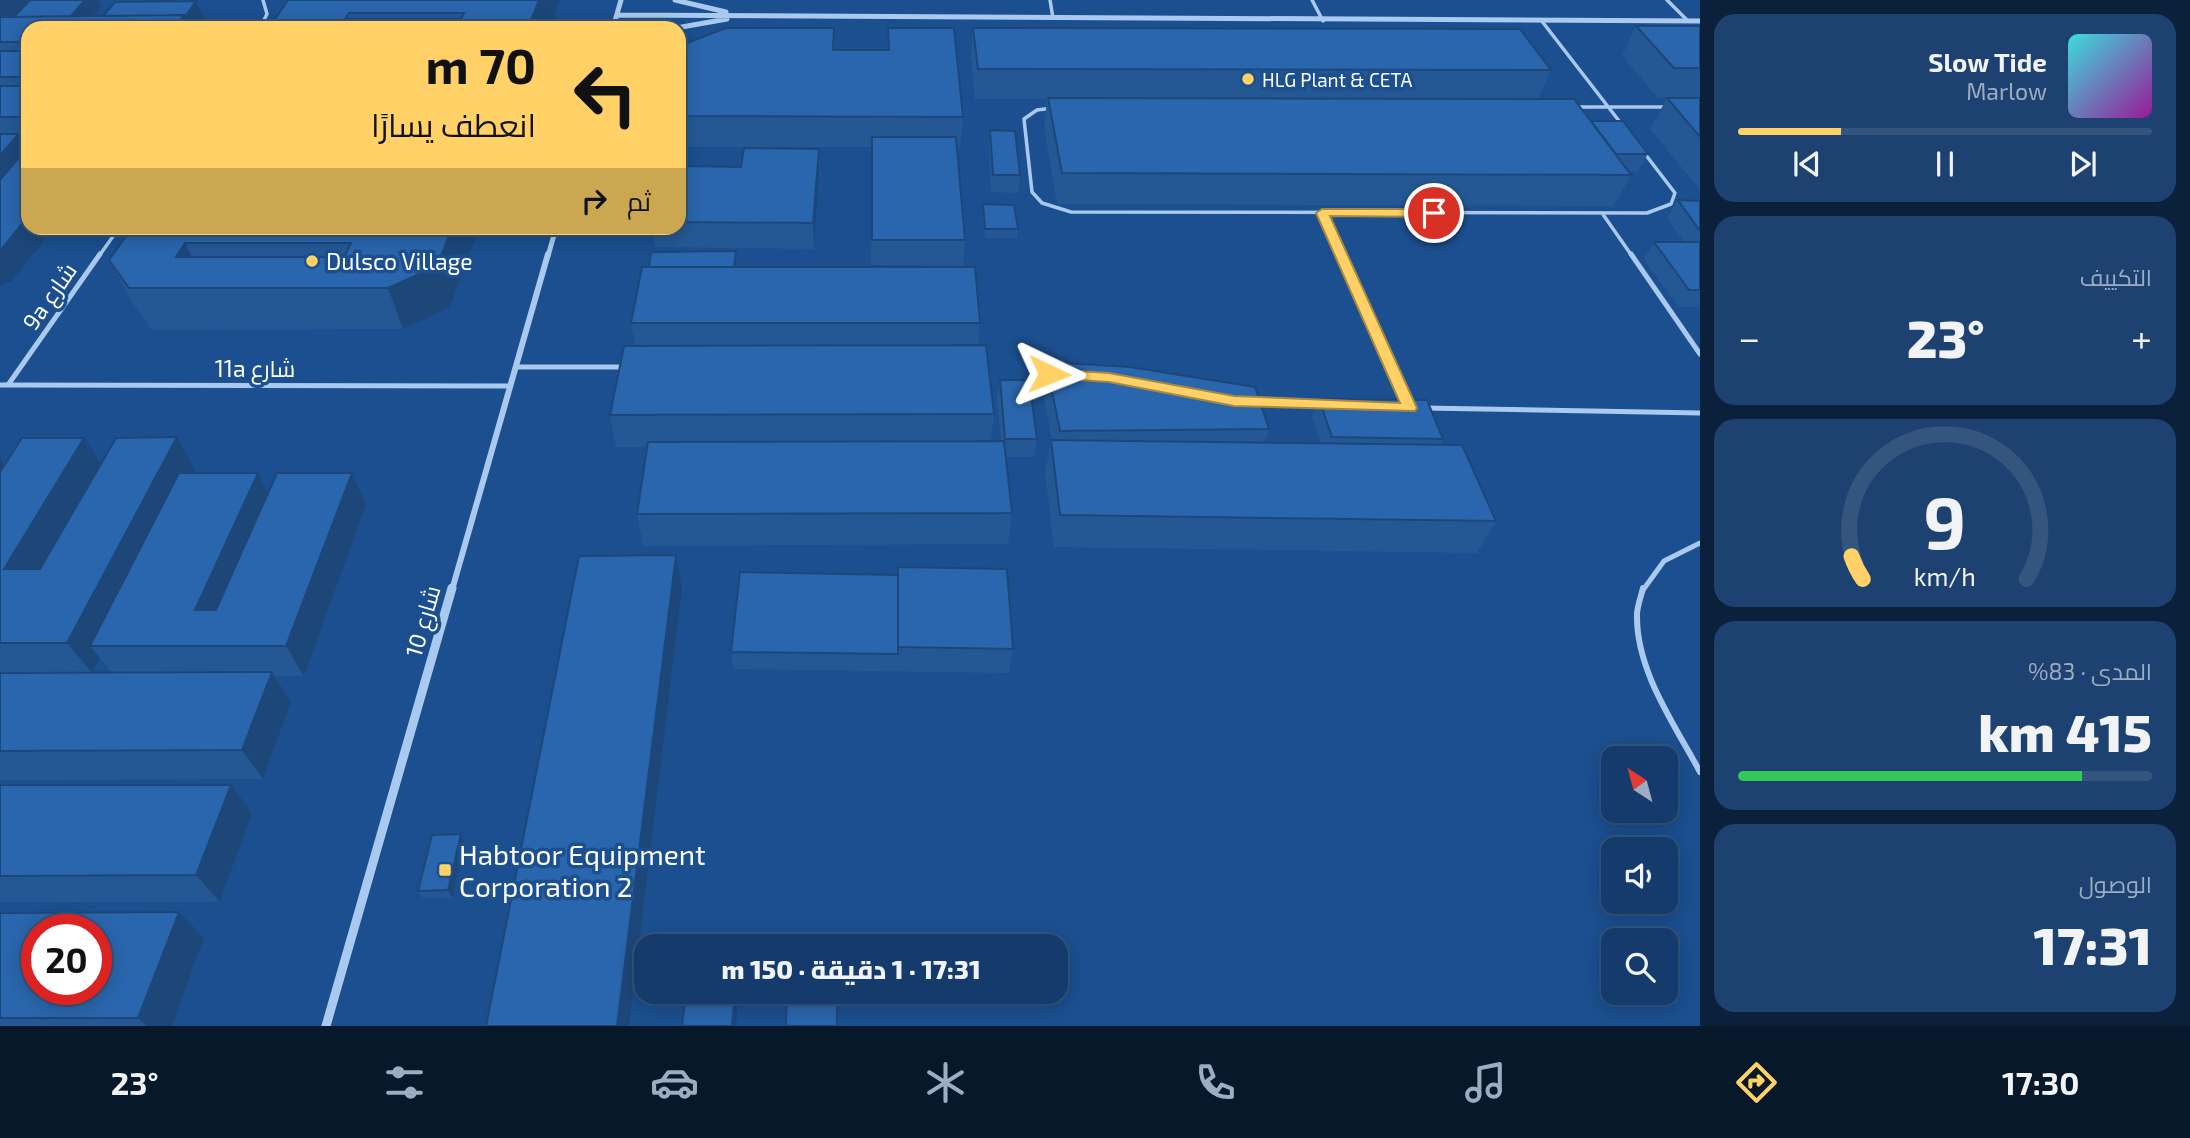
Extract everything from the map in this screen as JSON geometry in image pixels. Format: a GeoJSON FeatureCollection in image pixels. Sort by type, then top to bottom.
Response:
{"type":"FeatureCollection","features":[{"type":"Feature","properties":{"kind":"street"},"geometry":{"type":"LineString","coordinates":[[615,21],[621,0]]}},
{"type":"Feature","properties":{"kind":"street"},"geometry":{"type":"LineString","coordinates":[[676,0],[747,15]]}},
{"type":"Feature","properties":{"kind":"street"},"geometry":{"type":"LineString","coordinates":[[617,15],[1700,21]]}},
{"type":"Feature","properties":{"kind":"street"},"geometry":{"type":"LineString","coordinates":[[686,26],[747,15]]}},
{"type":"Feature","properties":{"kind":"street","name":"شارع 10"},"geometry":{"type":"LineString","coordinates":[[326,1026],[554,235]]}},
{"type":"Feature","properties":{"kind":"lane"},"geometry":{"type":"LineString","coordinates":[[263,0],[267,14],[264,21]]}},
{"type":"Feature","properties":{"kind":"lane"},"geometry":{"type":"LineString","coordinates":[[1050,0],[1053,18]]}},
{"type":"Feature","properties":{"kind":"lane"},"geometry":{"type":"LineString","coordinates":[[1312,0],[1323,21]]}},
{"type":"Feature","properties":{"kind":"lane"},"geometry":{"type":"LineString","coordinates":[[1667,0],[1688,21]]}},
{"type":"Feature","properties":{"kind":"lane"},"geometry":{"type":"LineString","coordinates":[[1541,20],[1624,127]]}},
{"type":"Feature","properties":{"kind":"lane"},"geometry":{"type":"LineString","coordinates":[[1566,107],[1674,107]]}},
{"type":"Feature","properties":{"kind":"lane"},"geometry":{"type":"LineString","coordinates":[[1065,108],[1037,110],[1024,119],[1032,192],[1042,204],[1071,212],[1656,211],[1671,204],[1674,199],[1672,187],[1640,147]]}},
{"type":"Feature","properties":{"kind":"lane"},"geometry":{"type":"LineString","coordinates":[[1322,213],[1410,408]]}},
{"type":"Feature","properties":{"kind":"lane"},"geometry":{"type":"LineString","coordinates":[[1602,213],[1700,354]]}},
{"type":"Feature","properties":{"kind":"lane","name":"9a شارع"},"geometry":{"type":"LineString","coordinates":[[8,385],[114,235]]}},
{"type":"Feature","properties":{"kind":"lane"},"geometry":{"type":"LineString","coordinates":[[516,366],[634,367]]}},
{"type":"Feature","properties":{"kind":"lane","name":"11a شارع"},"geometry":{"type":"LineString","coordinates":[[0,385],[510,386]]}},
{"type":"Feature","properties":{"kind":"lane"},"geometry":{"type":"LineString","coordinates":[[1244,402],[1331,405]]}},
{"type":"Feature","properties":{"kind":"lane"},"geometry":{"type":"LineString","coordinates":[[1397,408],[1700,413]]}},
{"type":"Feature","properties":{"kind":"lane"},"geometry":{"type":"LineString","coordinates":[[1700,543],[1668,558],[1653,572],[1642,588],[1636,629],[1652,679],[1700,772]]}},
{"type":"Feature","properties":{"kind":"building"},"geometry":{"type":"Polygon","coordinates":[[[30,0],[85,0],[71,16],[14,17],[30,0]]]}},
{"type":"Feature","properties":{"kind":"building"},"geometry":{"type":"Polygon","coordinates":[[[288,0],[539,0],[531,21],[274,21],[288,0]],[[349,13],[345,19],[461,19],[464,13],[349,13]]]}},
{"type":"Feature","properties":{"kind":"building"},"geometry":{"type":"Polygon","coordinates":[[[196,1],[185,17],[103,16],[115,2],[196,1]]]}},
{"type":"Feature","properties":{"kind":"building"},"geometry":{"type":"Polygon","coordinates":[[[184,15],[179,21],[21,21],[21,42],[0,42],[0,17],[184,15]]]}},
{"type":"Feature","properties":{"kind":"building"},"geometry":{"type":"Polygon","coordinates":[[[1636,26],[1700,26],[1700,68],[1674,68],[1636,26]]]}},
{"type":"Feature","properties":{"kind":"building"},"geometry":{"type":"Polygon","coordinates":[[[726,28],[834,28],[833,50],[889,50],[888,28],[954,28],[963,117],[686,116],[687,43],[726,28]]]}},
{"type":"Feature","properties":{"kind":"building"},"geometry":{"type":"Polygon","coordinates":[[[973,28],[1520,29],[1551,70],[978,69],[973,28]]]}},
{"type":"Feature","properties":{"kind":"building"},"geometry":{"type":"Polygon","coordinates":[[[0,51],[21,51],[21,77],[0,77],[0,51]]]}},
{"type":"Feature","properties":{"kind":"building"},"geometry":{"type":"Polygon","coordinates":[[[0,86],[21,86],[21,117],[0,117],[0,86]]]}},
{"type":"Feature","properties":{"kind":"building"},"geometry":{"type":"Polygon","coordinates":[[[1048,98],[1574,99],[1631,175],[1062,173],[1048,98]]]}},
{"type":"Feature","properties":{"kind":"building"},"geometry":{"type":"Polygon","coordinates":[[[1667,98],[1700,98],[1700,137],[1667,98]]]}},
{"type":"Feature","properties":{"kind":"building"},"geometry":{"type":"Polygon","coordinates":[[[1591,121],[1623,121],[1648,154],[1616,154],[1591,121]]]}},
{"type":"Feature","properties":{"kind":"building"},"geometry":{"type":"Polygon","coordinates":[[[990,130],[1015,131],[1020,175],[993,175],[990,130]]]}},
{"type":"Feature","properties":{"kind":"building"},"geometry":{"type":"Polygon","coordinates":[[[0,134],[19,134],[0,155],[0,134]]]}},
{"type":"Feature","properties":{"kind":"building"},"geometry":{"type":"Polygon","coordinates":[[[872,137],[956,137],[965,240],[872,240],[872,137]]]}},
{"type":"Feature","properties":{"kind":"building"},"geometry":{"type":"Polygon","coordinates":[[[744,148],[819,149],[813,223],[686,222],[686,166],[741,167],[744,148]]]}},
{"type":"Feature","properties":{"kind":"building"},"geometry":{"type":"Polygon","coordinates":[[[21,155],[21,225],[0,251],[0,180],[21,155]]]}},
{"type":"Feature","properties":{"kind":"building"},"geometry":{"type":"Polygon","coordinates":[[[1678,200],[1700,201],[1700,231],[1678,200]]]}},
{"type":"Feature","properties":{"kind":"building"},"geometry":{"type":"Polygon","coordinates":[[[983,204],[1014,205],[1018,229],[985,229],[983,204]]]}},
{"type":"Feature","properties":{"kind":"building"},"geometry":{"type":"Polygon","coordinates":[[[127,235],[449,235],[437,266],[388,288],[129,288],[109,260],[127,235]],[[185,243],[176,257],[344,257],[351,243],[185,243]]]}},
{"type":"Feature","properties":{"kind":"building"},"geometry":{"type":"Polygon","coordinates":[[[1654,242],[1700,243],[1700,290],[1689,290],[1654,242]]]}},
{"type":"Feature","properties":{"kind":"building"},"geometry":{"type":"Polygon","coordinates":[[[736,251],[734,267],[649,267],[651,252],[736,251]]]}},
{"type":"Feature","properties":{"kind":"building"},"geometry":{"type":"Polygon","coordinates":[[[642,267],[975,267],[980,323],[631,323],[642,267]]]}},
{"type":"Feature","properties":{"kind":"building"},"geometry":{"type":"Polygon","coordinates":[[[986,345],[994,414],[610,415],[624,346],[986,345]]]}},
{"type":"Feature","properties":{"kind":"building"},"geometry":{"type":"Polygon","coordinates":[[[1046,362],[1130,367],[1255,387],[1269,429],[1060,431],[1046,362]]]}},
{"type":"Feature","properties":{"kind":"building"},"geometry":{"type":"Polygon","coordinates":[[[1000,380],[1029,380],[1037,439],[1005,439],[1000,380]]]}},
{"type":"Feature","properties":{"kind":"building"},"geometry":{"type":"Polygon","coordinates":[[[1319,399],[1427,400],[1443,439],[1332,437],[1319,399]]]}},
{"type":"Feature","properties":{"kind":"building"},"geometry":{"type":"Polygon","coordinates":[[[177,437],[67,643],[0,643],[0,472],[22,438],[84,438],[4,569],[40,569],[116,438],[177,437]]]}},
{"type":"Feature","properties":{"kind":"building"},"geometry":{"type":"Polygon","coordinates":[[[1051,440],[1462,445],[1496,521],[1060,515],[1051,440]]]}},
{"type":"Feature","properties":{"kind":"building"},"geometry":{"type":"Polygon","coordinates":[[[1004,441],[1012,513],[637,514],[648,442],[1004,441]]]}},
{"type":"Feature","properties":{"kind":"building"},"geometry":{"type":"Polygon","coordinates":[[[179,473],[258,473],[195,610],[216,610],[277,473],[352,473],[286,646],[90,646],[179,473]]]}},
{"type":"Feature","properties":{"kind":"building"},"geometry":{"type":"Polygon","coordinates":[[[676,555],[617,1026],[486,1026],[579,556],[676,555]]]}},
{"type":"Feature","properties":{"kind":"building"},"geometry":{"type":"Polygon","coordinates":[[[898,567],[1007,569],[1013,649],[898,647],[898,567]]]}},
{"type":"Feature","properties":{"kind":"building"},"geometry":{"type":"Polygon","coordinates":[[[740,572],[898,575],[898,654],[731,652],[740,572]]]}},
{"type":"Feature","properties":{"kind":"building"},"geometry":{"type":"Polygon","coordinates":[[[272,672],[242,750],[0,751],[0,673],[272,672]]]}},
{"type":"Feature","properties":{"kind":"building"},"geometry":{"type":"Polygon","coordinates":[[[0,785],[231,785],[196,875],[0,876],[0,785]]]}},
{"type":"Feature","properties":{"kind":"building"},"geometry":{"type":"Polygon","coordinates":[[[461,834],[448,890],[418,891],[432,835],[461,834]]]}},
{"type":"Feature","properties":{"kind":"building"},"geometry":{"type":"Polygon","coordinates":[[[179,912],[138,1018],[0,1018],[0,913],[179,912]]]}},
{"type":"Feature","properties":{"kind":"building"},"geometry":{"type":"Polygon","coordinates":[[[685,1004],[734,1004],[732,1026],[682,1026],[685,1004]]]}},
{"type":"Feature","properties":{"kind":"building"},"geometry":{"type":"Polygon","coordinates":[[[787,1004],[837,1004],[837,1026],[786,1026],[787,1004]]]}},
{"type":"Feature","properties":{"kind":"place","name":"HLG Plant & CETA"},"geometry":{"type":"Point","coordinates":[1248,79]}},
{"type":"Feature","properties":{"kind":"place","name":"Dulsco Village"},"geometry":{"type":"Point","coordinates":[312,261]}},
{"type":"Feature","properties":{"kind":"place","name":"Habtoor Equipment Corporation 2"},"geometry":{"type":"Point","coordinates":[445,870]}},
{"type":"Feature","properties":{"kind":"route"},"geometry":{"type":"LineString","coordinates":[[1049,374],[1109,377],[1202,397],[1234,401],[1410,408],[1322,213],[1434,213]]}}]}
